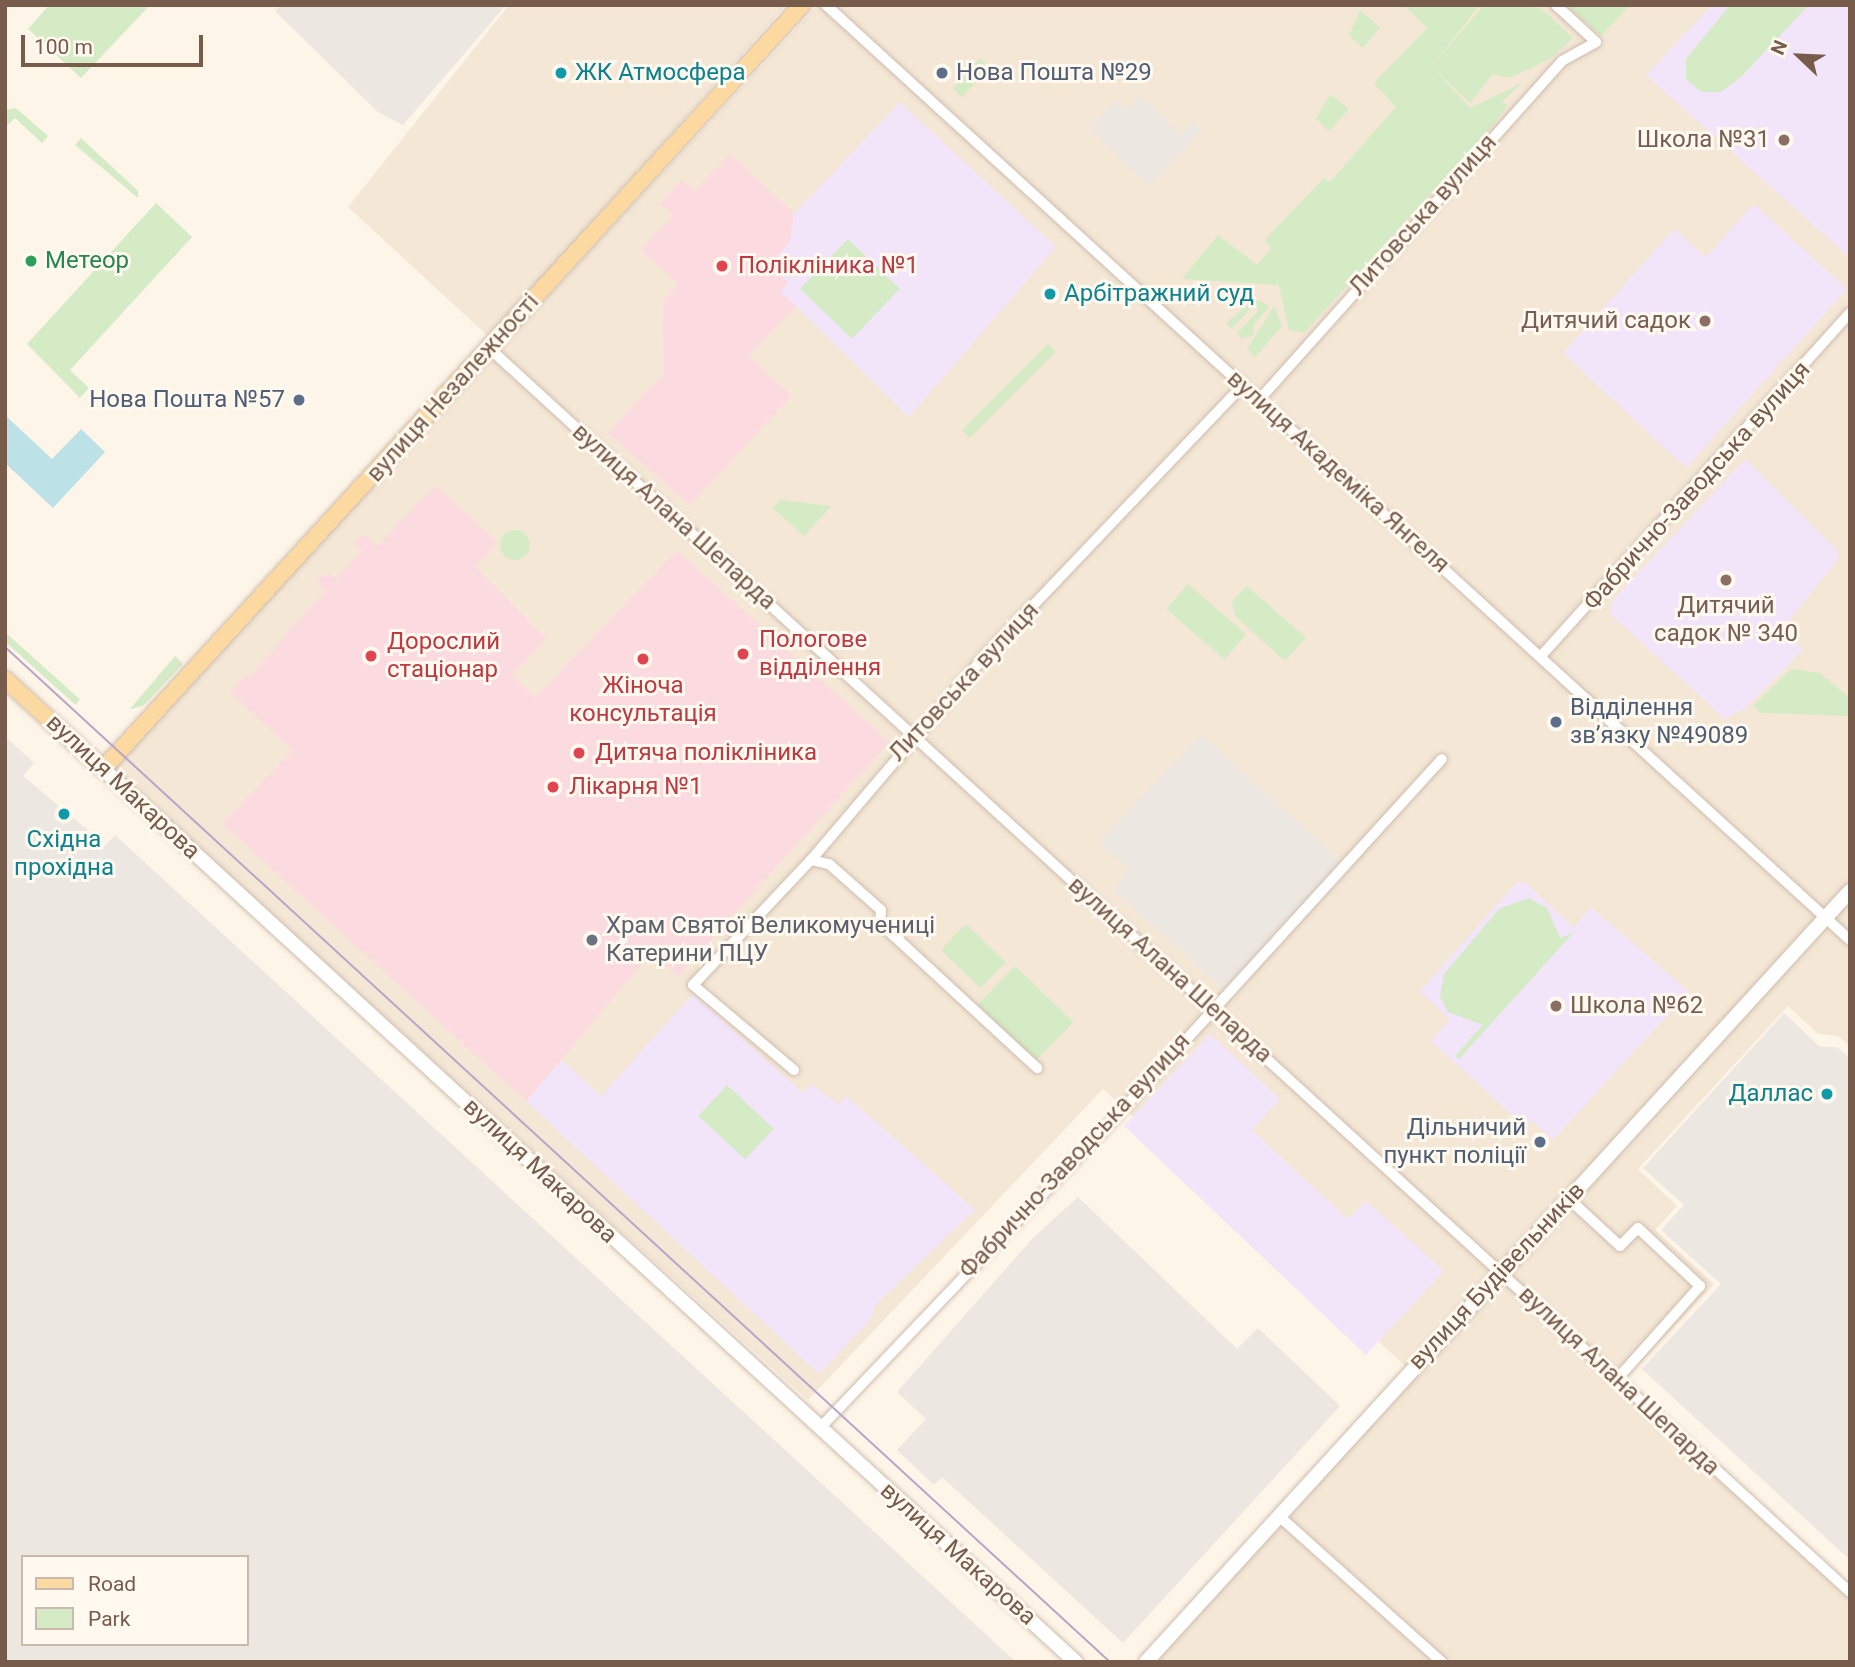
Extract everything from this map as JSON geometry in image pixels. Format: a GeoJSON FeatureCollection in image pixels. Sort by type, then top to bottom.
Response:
{"type":"FeatureCollection","features":[{"type":"Feature","properties":{"kind":"main road","name":"вулиця Незалежності"},"geometry":{"type":"LineString","coordinates":[[103,769],[802,5]]}},
{"type":"Feature","properties":{"kind":"main road","name":"вулиця Макарова"},"geometry":{"type":"LineString","coordinates":[[5,679],[1076,1662]]}},
{"type":"Feature","properties":{"kind":"main road","name":"вулиця Будівельників"},"geometry":{"type":"LineString","coordinates":[[1146,1662],[1850,891]]}},
{"type":"Feature","properties":{"kind":"street","name":"вулиця Академіка Янгеля"},"geometry":{"type":"LineString","coordinates":[[826,5],[1850,940]]}},
{"type":"Feature","properties":{"kind":"street","name":"Литовська вулиця"},"geometry":{"type":"LineString","coordinates":[[1259,400],[1562,61],[1596,42],[1556,5]]}},
{"type":"Feature","properties":{"kind":"street","name":"Фабрично-Заводська вулиця"},"geometry":{"type":"LineString","coordinates":[[1541,656],[1850,313]]}},
{"type":"Feature","properties":{"kind":"street","name":"вулиця Алана Шепарда"},"geometry":{"type":"LineString","coordinates":[[489,348],[1850,1592]]}},
{"type":"Feature","properties":{"kind":"street","name":"Литовська вулиця"},"geometry":{"type":"LineString","coordinates":[[794,1070],[692,985],[811,860],[913,735],[1243,385]]}},
{"type":"Feature","properties":{"kind":"street","name":"Фабрично-Заводська вулиця"},"geometry":{"type":"LineString","coordinates":[[820,1428],[1214,1010],[1442,759]]}},
{"type":"Feature","properties":{"kind":"street"},"geometry":{"type":"LineString","coordinates":[[811,860],[829,864],[881,910],[880,923],[1037,1068]]}},
{"type":"Feature","properties":{"kind":"street"},"geometry":{"type":"LineString","coordinates":[[1568,1198],[1620,1246],[1638,1228],[1700,1286],[1617,1378]]}},
{"type":"Feature","properties":{"kind":"street"},"geometry":{"type":"LineString","coordinates":[[1279,1516],[1441,1662]]}},
{"type":"Feature","properties":{"kind":"shaded area"},"geometry":{"type":"Polygon","coordinates":[[[280,5],[506,5],[403,125],[378,112],[275,11],[280,5]]]}},
{"type":"Feature","properties":{"kind":"shaded area"},"geometry":{"type":"Polygon","coordinates":[[[509,5],[786,5],[489,337],[348,207],[509,5]]]}},
{"type":"Feature","properties":{"kind":"shaded area"},"geometry":{"type":"Polygon","coordinates":[[[818,5],[1850,5],[1850,1046],[1838,1036],[1818,1034],[1788,1006],[1638,1169],[1677,1206],[1655,1230],[1714,1284],[1621,1384],[1850,1594],[1850,1662],[1147,1662],[1413,1373],[1103,1089],[808,1400],[109,769],[818,5]]]}},
{"type":"Feature","properties":{"kind":"shaded area","name":"Школа №31"},"geometry":{"type":"Polygon","coordinates":[[[1712,5],[1850,5],[1850,258],[1646,75],[1712,5]]]}},
{"type":"Feature","properties":{"kind":"shaded area"},"geometry":{"type":"Polygon","coordinates":[[[1139,95],[1181,134],[1193,121],[1202,130],[1149,186],[1089,128],[1115,101],[1125,109],[1139,95]]]}},
{"type":"Feature","properties":{"kind":"shaded area"},"geometry":{"type":"Polygon","coordinates":[[[900,102],[1056,247],[909,417],[780,291],[768,265],[789,243],[794,214],[900,102]]]}},
{"type":"Feature","properties":{"kind":"shaded area"},"geometry":{"type":"Polygon","coordinates":[[[730,154],[794,214],[789,243],[769,265],[788,282],[780,291],[796,306],[748,356],[791,396],[690,505],[608,433],[664,374],[663,302],[678,284],[641,250],[673,216],[661,204],[682,180],[695,191],[730,154]]]}},
{"type":"Feature","properties":{"kind":"shaded area","name":"Дитячий садок"},"geometry":{"type":"Polygon","coordinates":[[[1754,204],[1847,289],[1686,468],[1563,353],[1674,229],[1706,257],[1754,204]]]}},
{"type":"Feature","properties":{"kind":"shaded area","name":"Дитячий садок № 340"},"geometry":{"type":"Polygon","coordinates":[[[1745,459],[1838,551],[1838,560],[1782,629],[1803,649],[1746,708],[1725,719],[1610,614],[1613,600],[1745,459]]]}},
{"type":"Feature","properties":{"kind":"shaded area","name":"Лікарня №1"},"geometry":{"type":"Polygon","coordinates":[[[435,485],[497,542],[475,567],[546,639],[512,675],[535,698],[677,551],[889,742],[678,976],[651,953],[526,1101],[223,824],[293,750],[230,692],[245,676],[249,679],[291,629],[282,621],[292,628],[326,591],[317,583],[327,572],[336,579],[362,551],[354,543],[363,534],[377,547],[435,485]]]}},
{"type":"Feature","properties":{"kind":"shaded area"},"geometry":{"type":"Polygon","coordinates":[[[1201,735],[1341,861],[1224,990],[1113,889],[1130,870],[1098,842],[1201,735]]]}},
{"type":"Feature","properties":{"kind":"shaded area"},"geometry":{"type":"Polygon","coordinates":[[[5,736],[34,763],[23,776],[96,837],[92,841],[101,850],[115,835],[1016,1662],[5,1662],[5,736]]]}},
{"type":"Feature","properties":{"kind":"shaded area","name":"Школа №62"},"geometry":{"type":"Polygon","coordinates":[[[1525,882],[1574,928],[1591,907],[1689,992],[1553,1140],[1532,1121],[1525,1127],[1431,1041],[1450,1020],[1420,991],[1516,883],[1525,882]]]}},
{"type":"Feature","properties":{"kind":"shaded area"},"geometry":{"type":"Polygon","coordinates":[[[693,994],[803,1093],[812,1084],[838,1104],[847,1096],[975,1210],[877,1303],[870,1320],[819,1374],[526,1101],[562,1060],[601,1096],[693,994]]]}},
{"type":"Feature","properties":{"kind":"shaded area"},"geometry":{"type":"Polygon","coordinates":[[[1784,1013],[1820,1047],[1837,1047],[1850,1058],[1850,1560],[1642,1369],[1721,1284],[1661,1230],[1684,1205],[1643,1168],[1784,1013]]]}},
{"type":"Feature","properties":{"kind":"shaded area"},"geometry":{"type":"Polygon","coordinates":[[[1210,1034],[1280,1099],[1252,1130],[1348,1219],[1366,1201],[1444,1271],[1366,1355],[1124,1126],[1210,1034]]]}},
{"type":"Feature","properties":{"kind":"shaded area"},"geometry":{"type":"Polygon","coordinates":[[[1078,1197],[1237,1349],[1258,1328],[1340,1406],[1123,1643],[942,1477],[934,1485],[897,1450],[926,1419],[897,1392],[1033,1238],[1078,1197]]]}},
{"type":"Feature","properties":{"kind":"green space"},"geometry":{"type":"Polygon","coordinates":[[[49,5],[150,5],[81,78],[28,29],[49,5]]]}},
{"type":"Feature","properties":{"kind":"green space"},"geometry":{"type":"Polygon","coordinates":[[[1404,5],[1480,5],[1432,65],[1484,5],[1541,8],[1573,38],[1551,58],[1510,78],[1493,74],[1470,103],[1432,66],[1470,108],[1522,83],[1502,102],[1507,105],[1495,123],[1304,333],[1289,330],[1279,285],[1182,279],[1218,235],[1257,265],[1271,249],[1265,241],[1271,233],[1324,178],[1330,182],[1396,107],[1374,83],[1427,28],[1404,5]]]}},
{"type":"Feature","properties":{"kind":"green space"},"geometry":{"type":"Polygon","coordinates":[[[1567,5],[1630,5],[1601,36],[1567,5]]]}},
{"type":"Feature","properties":{"kind":"green space"},"geometry":{"type":"Polygon","coordinates":[[[1730,5],[1809,5],[1740,78],[1721,92],[1701,92],[1686,79],[1686,59],[1730,5]]]}},
{"type":"Feature","properties":{"kind":"green space"},"geometry":{"type":"Polygon","coordinates":[[[1360,10],[1380,28],[1363,48],[1349,35],[1360,10]]]}},
{"type":"Feature","properties":{"kind":"green space"},"geometry":{"type":"Polygon","coordinates":[[[980,58],[990,67],[962,97],[953,88],[980,58]]]}},
{"type":"Feature","properties":{"kind":"green space"},"geometry":{"type":"Polygon","coordinates":[[[1330,94],[1349,109],[1329,131],[1316,119],[1330,94]]]}},
{"type":"Feature","properties":{"kind":"green space"},"geometry":{"type":"Polygon","coordinates":[[[16,108],[48,136],[42,143],[15,118],[5,128],[5,110],[16,108]]]}},
{"type":"Feature","properties":{"kind":"green space"},"geometry":{"type":"Polygon","coordinates":[[[81,138],[138,191],[138,198],[75,145],[81,138]]]}},
{"type":"Feature","properties":{"kind":"green space"},"geometry":{"type":"Polygon","coordinates":[[[156,203],[192,237],[70,370],[89,388],[80,398],[27,344],[156,203]]]}},
{"type":"Feature","properties":{"kind":"green space"},"geometry":{"type":"Polygon","coordinates":[[[848,239],[900,289],[852,339],[800,289],[848,239]]]}},
{"type":"Feature","properties":{"kind":"green space"},"geometry":{"type":"Polygon","coordinates":[[[1255,299],[1270,306],[1253,325],[1254,335],[1242,339],[1237,333],[1259,310],[1254,305],[1232,329],[1226,323],[1255,299]]]}},
{"type":"Feature","properties":{"kind":"green space"},"geometry":{"type":"Polygon","coordinates":[[[1274,306],[1282,326],[1255,357],[1247,349],[1274,306]]]}},
{"type":"Feature","properties":{"kind":"green space"},"geometry":{"type":"Polygon","coordinates":[[[1048,344],[1056,352],[970,438],[962,430],[1048,344]]]}},
{"type":"Feature","properties":{"kind":"green space"},"geometry":{"type":"Polygon","coordinates":[[[780,500],[831,506],[804,536],[773,508],[780,500]]]}},
{"type":"Feature","properties":{"kind":"green space"},"geometry":{"type":"Polygon","coordinates":[[[515,530],[521,531],[529,539],[529,551],[521,559],[515,560],[509,559],[501,551],[500,545],[501,539],[509,531],[515,530]]]}},
{"type":"Feature","properties":{"kind":"green space"},"geometry":{"type":"Polygon","coordinates":[[[1188,584],[1246,635],[1224,659],[1166,609],[1188,584]]]}},
{"type":"Feature","properties":{"kind":"green space"},"geometry":{"type":"Polygon","coordinates":[[[1247,586],[1306,638],[1285,661],[1235,616],[1232,601],[1247,586]]]}},
{"type":"Feature","properties":{"kind":"green space"},"geometry":{"type":"Polygon","coordinates":[[[5,632],[80,700],[75,705],[5,641],[5,632]]]}},
{"type":"Feature","properties":{"kind":"green space"},"geometry":{"type":"Polygon","coordinates":[[[175,656],[183,664],[143,706],[130,709],[175,656]]]}},
{"type":"Feature","properties":{"kind":"green space"},"geometry":{"type":"Polygon","coordinates":[[[1791,669],[1820,673],[1850,698],[1850,716],[1761,713],[1753,706],[1791,669]]]}},
{"type":"Feature","properties":{"kind":"green space"},"geometry":{"type":"Polygon","coordinates":[[[1529,898],[1547,908],[1560,938],[1574,932],[1459,1059],[1455,1056],[1483,1025],[1448,1012],[1440,996],[1444,974],[1499,909],[1529,898]]]}},
{"type":"Feature","properties":{"kind":"green space"},"geometry":{"type":"Polygon","coordinates":[[[966,924],[1006,962],[981,988],[941,950],[966,924]]]}},
{"type":"Feature","properties":{"kind":"green space"},"geometry":{"type":"Polygon","coordinates":[[[1015,966],[1073,1022],[1036,1061],[977,1005],[1015,966]]]}},
{"type":"Feature","properties":{"kind":"green space"},"geometry":{"type":"Polygon","coordinates":[[[727,1085],[774,1129],[745,1159],[698,1116],[727,1085]]]}},
{"type":"Feature","properties":{"kind":"water"},"geometry":{"type":"Polygon","coordinates":[[[5,415],[52,459],[81,429],[105,452],[53,508],[5,463],[5,415]]]}},
{"type":"Feature","properties":{"kind":"tram line"},"geometry":{"type":"LineString","coordinates":[[5,647],[1110,1662]]}},
{"type":"Feature","properties":{"kind":"place","name":"ЖК Атмосфера"},"geometry":{"type":"Point","coordinates":[561,73]}},
{"type":"Feature","properties":{"kind":"place","name":"Нова Пошта №29"},"geometry":{"type":"Point","coordinates":[942,73]}},
{"type":"Feature","properties":{"kind":"place","name":"Школа №31"},"geometry":{"type":"Point","coordinates":[1784,140]}},
{"type":"Feature","properties":{"kind":"place","name":"Метеор"},"geometry":{"type":"Point","coordinates":[31,261]}},
{"type":"Feature","properties":{"kind":"place","name":"Полікліника №1"},"geometry":{"type":"Point","coordinates":[722,266]}},
{"type":"Feature","properties":{"kind":"place","name":"Арбітражний суд"},"geometry":{"type":"Point","coordinates":[1050,294]}},
{"type":"Feature","properties":{"kind":"place","name":"Дитячий садок"},"geometry":{"type":"Point","coordinates":[1705,321]}},
{"type":"Feature","properties":{"kind":"place","name":"Нова Пошта №57"},"geometry":{"type":"Point","coordinates":[299,400]}},
{"type":"Feature","properties":{"kind":"place","name":"Дитячий садок № 340"},"geometry":{"type":"Point","coordinates":[1726,580]}},
{"type":"Feature","properties":{"kind":"place","name":"Пологове відділення"},"geometry":{"type":"Point","coordinates":[743,654]}},
{"type":"Feature","properties":{"kind":"place","name":"Дорослий стаціонар"},"geometry":{"type":"Point","coordinates":[371,656]}},
{"type":"Feature","properties":{"kind":"place","name":"Жіноча консультація"},"geometry":{"type":"Point","coordinates":[643,659]}},
{"type":"Feature","properties":{"kind":"place","name":"Відділення зв’язку №49089"},"geometry":{"type":"Point","coordinates":[1556,722]}},
{"type":"Feature","properties":{"kind":"place","name":"Дитяча полікліника"},"geometry":{"type":"Point","coordinates":[579,753]}},
{"type":"Feature","properties":{"kind":"place","name":"Лікарня №1"},"geometry":{"type":"Point","coordinates":[553,787]}},
{"type":"Feature","properties":{"kind":"place","name":"Східна прохідна"},"geometry":{"type":"Point","coordinates":[64,814]}},
{"type":"Feature","properties":{"kind":"place","name":"Храм Святої Великомучениці Катерини ПЦУ"},"geometry":{"type":"Point","coordinates":[592,940]}},
{"type":"Feature","properties":{"kind":"place","name":"Школа №62"},"geometry":{"type":"Point","coordinates":[1556,1006]}},
{"type":"Feature","properties":{"kind":"place","name":"Даллас"},"geometry":{"type":"Point","coordinates":[1827,1094]}},
{"type":"Feature","properties":{"kind":"place","name":"Дільничий пункт поліції"},"geometry":{"type":"Point","coordinates":[1540,1142]}}]}
